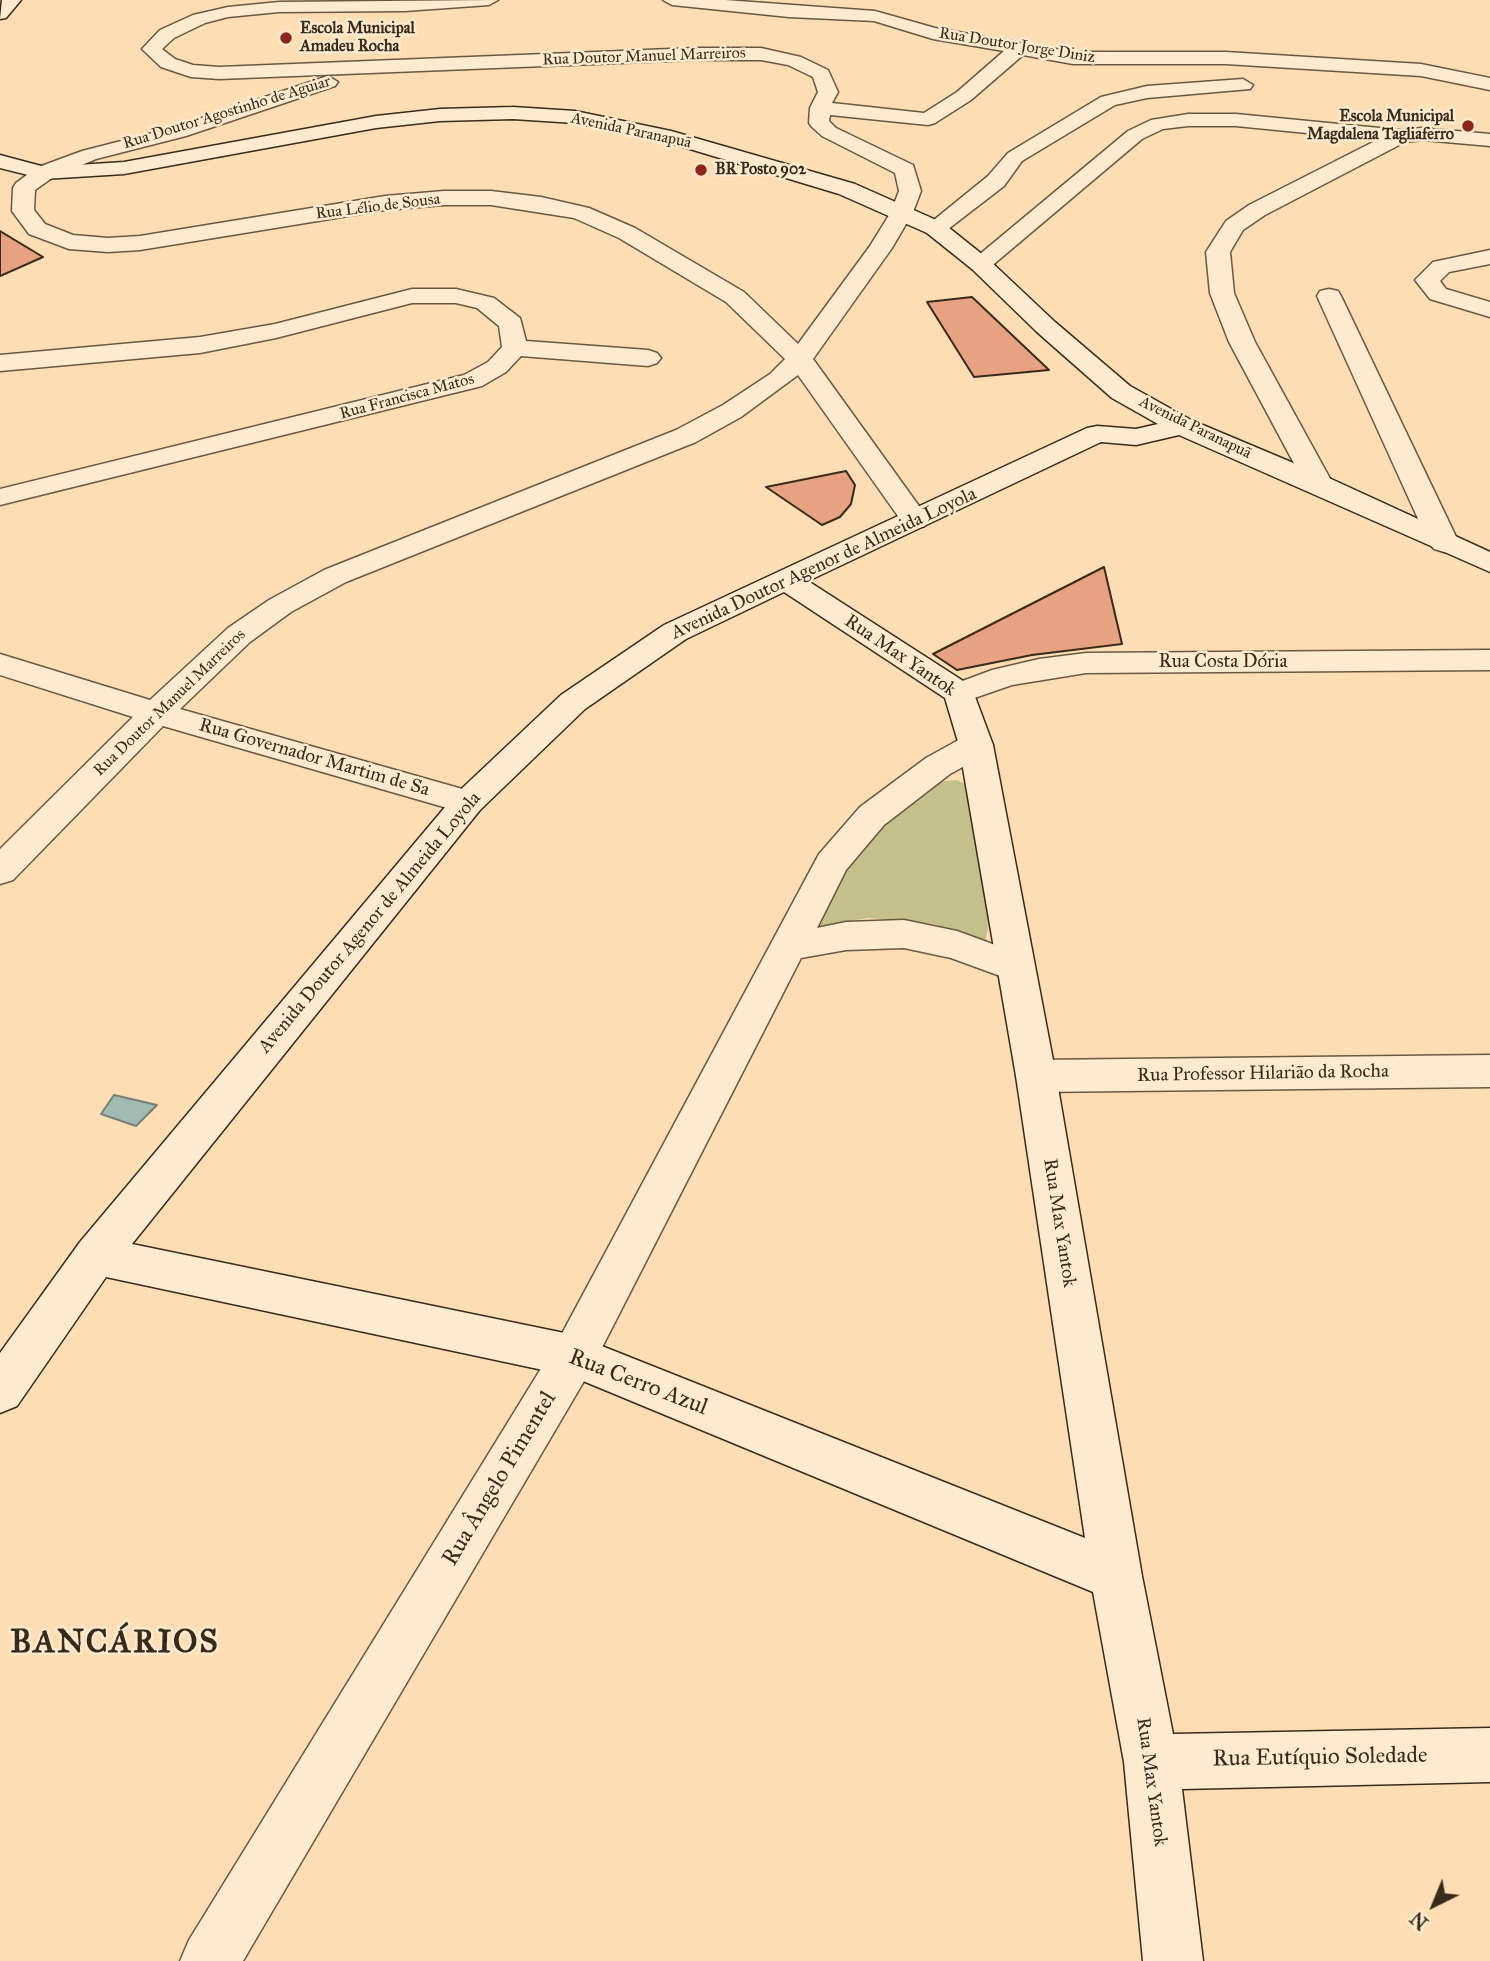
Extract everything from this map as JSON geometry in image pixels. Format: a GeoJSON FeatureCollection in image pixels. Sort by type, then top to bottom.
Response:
{"type":"FeatureCollection","features":[{"type":"Feature","properties":{"kind":"street"},"geometry":{"type":"LineString","coordinates":[[0,14],[12,0]]}},
{"type":"Feature","properties":{"kind":"street"},"geometry":{"type":"LineString","coordinates":[[204,0],[155,24],[144,35],[151,49],[167,34],[199,19],[228,12],[279,7],[405,6],[489,0]]}},
{"type":"Feature","properties":{"kind":"street","name":"Rua Doutor Jorge Diniz"},"geometry":{"type":"LineString","coordinates":[[671,0],[784,6],[875,16],[933,33],[1073,58],[1192,58],[1421,70],[1490,84]]}},
{"type":"Feature","properties":{"kind":"street"},"geometry":{"type":"LineString","coordinates":[[875,16],[891,4]]}},
{"type":"Feature","properties":{"kind":"street","name":"Rua Doutor Manuel Marreiros"},"geometry":{"type":"LineString","coordinates":[[0,872],[156,713],[239,635],[280,606],[335,576],[686,436],[732,411],[779,379],[800,359],[880,248],[902,212],[910,191],[905,170],[829,132],[819,123],[820,108],[828,92],[821,74],[794,61],[761,54],[624,56],[219,73],[191,71],[167,63],[151,49]]}},
{"type":"Feature","properties":{"kind":"street"},"geometry":{"type":"LineString","coordinates":[[820,108],[928,119],[964,96],[1018,49]]}},
{"type":"Feature","properties":{"kind":"street"},"geometry":{"type":"LineString","coordinates":[[1192,58],[1208,86]]}},
{"type":"Feature","properties":{"kind":"street","name":"Rua Doutor Agostinho de Aguiar"},"geometry":{"type":"LineString","coordinates":[[44,173],[89,155],[179,132],[371,68]]}},
{"type":"Feature","properties":{"kind":"street"},"geometry":{"type":"LineString","coordinates":[[935,228],[996,181],[1015,157],[1108,101],[1147,92],[1243,85]]}},
{"type":"Feature","properties":{"kind":"street","name":"Avenida Paranapuã"},"geometry":{"type":"LineString","coordinates":[[0,161],[44,173],[124,168],[376,122],[440,115],[513,113],[575,117],[664,135],[846,189],[935,228],[980,264],[1046,327],[1121,392],[1182,426],[1319,484],[1490,563]]}},
{"type":"Feature","properties":{"kind":"street"},"geometry":{"type":"LineString","coordinates":[[980,264],[1135,135],[1158,124],[1188,120],[1236,120],[1400,136],[1423,134],[1490,140]]}},
{"type":"Feature","properties":{"kind":"street"},"geometry":{"type":"LineString","coordinates":[[1319,484],[1242,342],[1222,293],[1218,252],[1234,226],[1257,210],[1400,136]]}},
{"type":"Feature","properties":{"kind":"street"},"geometry":{"type":"LineString","coordinates":[[0,185],[24,188],[44,173]]}},
{"type":"Feature","properties":{"kind":"street","name":"Rua Lélio de Sousa"},"geometry":{"type":"LineString","coordinates":[[24,188],[23,211],[37,229],[69,242],[108,244],[140,243],[385,203],[480,198],[541,204],[581,213],[627,233],[735,296],[800,359],[915,520]]}},
{"type":"Feature","properties":{"kind":"street"},"geometry":{"type":"LineString","coordinates":[[1486,309],[1438,294],[1427,280],[1441,267],[1490,257]]}},
{"type":"Feature","properties":{"kind":"street"},"geometry":{"type":"LineString","coordinates":[[0,363],[200,345],[276,331],[412,296],[456,296],[485,303],[511,323],[515,348],[649,358]]}},
{"type":"Feature","properties":{"kind":"street"},"geometry":{"type":"LineString","coordinates":[[1329,296],[1444,543]]}},
{"type":"Feature","properties":{"kind":"street","name":"Rua Francisca Matos"},"geometry":{"type":"LineString","coordinates":[[6,496],[473,381],[497,368],[515,348]]}},
{"type":"Feature","properties":{"kind":"street"},"geometry":{"type":"LineString","coordinates":[[1097,434],[1094,418],[1104,405],[1121,392]]}},
{"type":"Feature","properties":{"kind":"street","name":"Avenida Doutor Agenor de Almeida Loyola"},"geometry":{"type":"LineString","coordinates":[[0,1391],[96,1256],[468,802],[573,702],[675,632],[1097,434],[1136,437],[1182,426]]}},
{"type":"Feature","properties":{"kind":"street"},"geometry":{"type":"LineString","coordinates":[[0,468],[6,496]]}},
{"type":"Feature","properties":{"kind":"street","name":"Rua Max Yantok"},"geometry":{"type":"LineString","coordinates":[[786,580],[960,693],[976,745],[1014,967],[1036,1076],[1116,1576],[1151,1762],[1173,1961]]}},
{"type":"Feature","properties":{"kind":"street","name":"Rua Costa Dória"},"geometry":{"type":"LineString","coordinates":[[960,693],[1003,677],[1086,663],[1490,660]]}},
{"type":"Feature","properties":{"kind":"street","name":"Rua Governador Martim de Sa"},"geometry":{"type":"LineString","coordinates":[[0,664],[156,713],[468,802]]}},
{"type":"Feature","properties":{"kind":"street","name":"Rua Ângelo Pimentel"},"geometry":{"type":"LineString","coordinates":[[210,1961],[574,1356],[832,863],[872,816],[938,766],[976,745]]}},
{"type":"Feature","properties":{"kind":"street"},"geometry":{"type":"LineString","coordinates":[[788,947],[846,936],[904,934],[957,945],[1014,967]]}},
{"type":"Feature","properties":{"kind":"street","name":"Rua Professor Hilarião da Rocha"},"geometry":{"type":"LineString","coordinates":[[1036,1076],[1490,1071]]}},
{"type":"Feature","properties":{"kind":"street","name":"Rua Cerro Azul"},"geometry":{"type":"LineString","coordinates":[[96,1256],[574,1356],[1116,1576]]}},
{"type":"Feature","properties":{"kind":"street","name":"Rua Eutíquio Soledade"},"geometry":{"type":"LineString","coordinates":[[1151,1762],[1490,1755]]}},
{"type":"Feature","properties":{"kind":"shaded area"},"geometry":{"type":"Polygon","coordinates":[[[957,780],[965,784],[978,822],[991,913],[985,943],[934,924],[868,918],[808,928],[825,887],[883,828],[934,782],[957,780]]]}},
{"type":"Feature","properties":{"kind":"water"},"geometry":{"type":"Polygon","coordinates":[[[114,1095],[157,1105],[136,1126],[101,1114],[114,1095]]]}},
{"type":"Feature","properties":{"kind":"building"},"geometry":{"type":"Polygon","coordinates":[[[0,231],[43,257],[0,276],[0,231]]]}},
{"type":"Feature","properties":{"kind":"building"},"geometry":{"type":"Polygon","coordinates":[[[972,297],[1049,370],[974,377],[927,302],[972,297]]]}},
{"type":"Feature","properties":{"kind":"building"},"geometry":{"type":"Polygon","coordinates":[[[846,471],[855,485],[851,504],[840,517],[822,525],[766,487],[846,471]]]}},
{"type":"Feature","properties":{"kind":"building"},"geometry":{"type":"Polygon","coordinates":[[[1104,567],[1122,644],[1032,655],[957,670],[933,654],[1104,567]]]}},
{"type":"Feature","properties":{"kind":"place","name":"Escola Municipal Amadeu Rocha"},"geometry":{"type":"Point","coordinates":[286,38]}},
{"type":"Feature","properties":{"kind":"place","name":"Escola Municipal Magdalena Tagliaferro"},"geometry":{"type":"Point","coordinates":[1468,126]}},
{"type":"Feature","properties":{"kind":"place","name":"BR Posto 902"},"geometry":{"type":"Point","coordinates":[701,170]}},
{"type":"Feature","properties":{"kind":"district","name":"BANCÁRIOS"},"geometry":{"type":"Point","coordinates":[115,1644]}}]}
